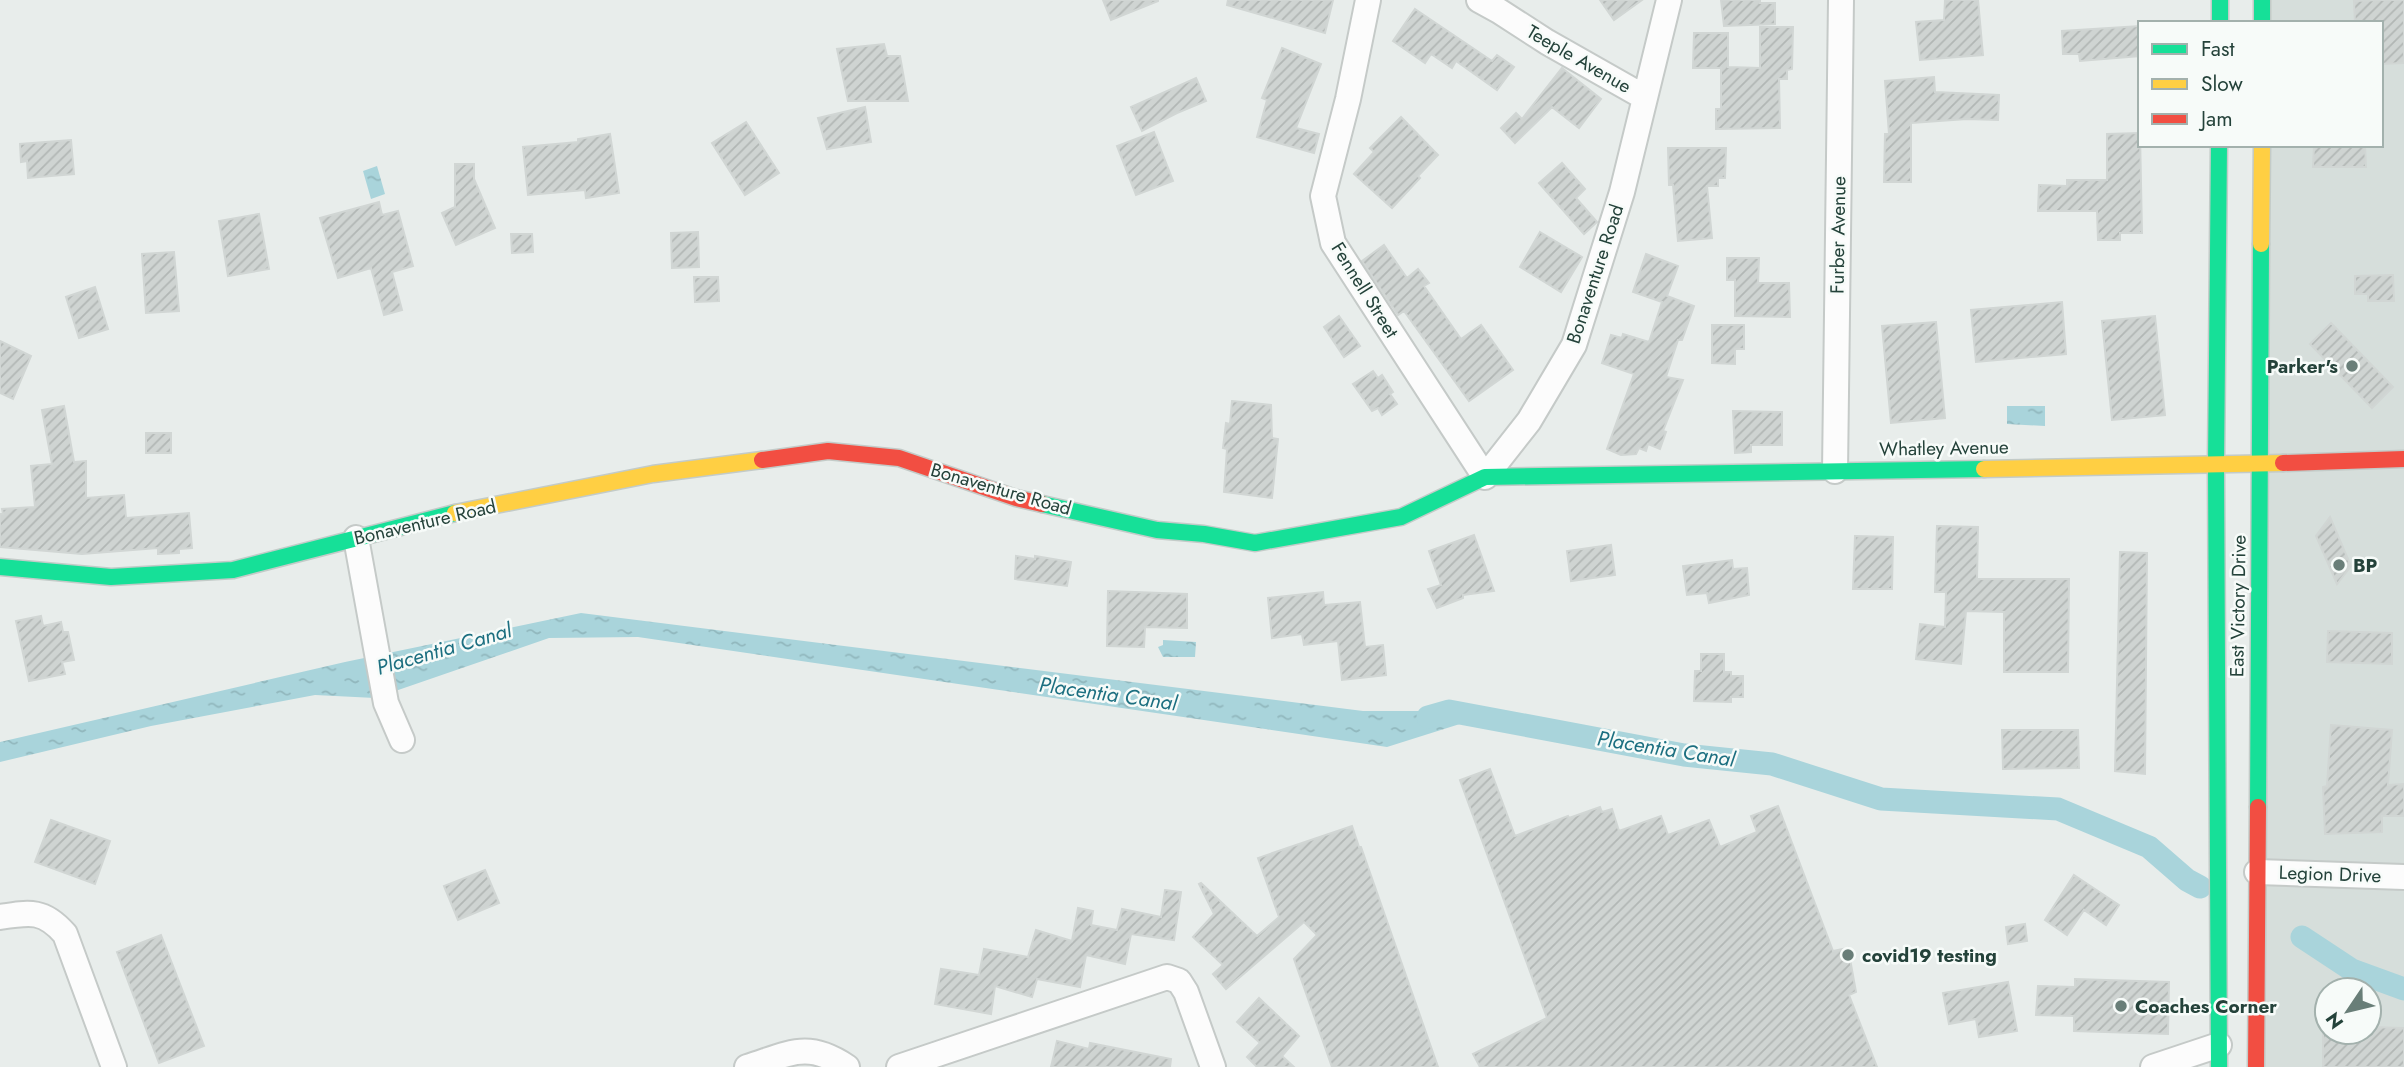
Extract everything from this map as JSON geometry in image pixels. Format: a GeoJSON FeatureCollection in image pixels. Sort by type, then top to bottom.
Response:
{"type":"FeatureCollection","features":[{"type":"Feature","properties":{"kind":"street","name":"Fennell Street"},"geometry":{"type":"LineString","coordinates":[[1368,0],[1348,99],[1323,196],[1333,243],[1485,477]]}},
{"type":"Feature","properties":{"kind":"street","name":"Teeple Avenue"},"geometry":{"type":"LineString","coordinates":[[1479,0],[1644,97]]}},
{"type":"Feature","properties":{"kind":"street","name":"Bonaventure Road"},"geometry":{"type":"LineString","coordinates":[[0,567],[111,577],[233,570],[458,512],[653,474],[828,451],[899,458],[1016,498],[1157,530],[1204,534],[1255,543],[1401,517],[1485,477],[1529,421],[1574,345],[1622,192],[1669,0]]}},
{"type":"Feature","properties":{"kind":"street","name":"Furber Avenue"},"geometry":{"type":"LineString","coordinates":[[1835,471],[1842,0]]}},
{"type":"Feature","properties":{"kind":"street"},"geometry":{"type":"LineString","coordinates":[[2220,0],[2220,21]]}},
{"type":"Feature","properties":{"kind":"street"},"geometry":{"type":"LineString","coordinates":[[2262,0],[2262,21]]}},
{"type":"Feature","properties":{"kind":"street","name":"East Victory Drive"},"geometry":{"type":"LineString","coordinates":[[2219,147],[2216,465],[2231,1058]]}},
{"type":"Feature","properties":{"kind":"street","name":"East Victory Drive"},"geometry":{"type":"LineString","coordinates":[[2256,1067],[2262,147]]}},
{"type":"Feature","properties":{"kind":"street","name":"Whatley Avenue"},"geometry":{"type":"LineString","coordinates":[[1485,477],[2216,465],[2404,459]]}},
{"type":"Feature","properties":{"kind":"street"},"geometry":{"type":"LineString","coordinates":[[356,538],[386,703],[402,740]]}},
{"type":"Feature","properties":{"kind":"street","name":"Legion Drive"},"geometry":{"type":"LineString","coordinates":[[2257,872],[2404,877]]}},
{"type":"Feature","properties":{"kind":"street"},"geometry":{"type":"LineString","coordinates":[[0,917],[25,913],[51,918],[65,934],[114,1067]]}},
{"type":"Feature","properties":{"kind":"street"},"geometry":{"type":"LineString","coordinates":[[899,1067],[1167,977],[1180,981],[1186,992],[1213,1067]]}},
{"type":"Feature","properties":{"kind":"street"},"geometry":{"type":"LineString","coordinates":[[747,1067],[803,1049],[826,1054],[847,1067]]}},
{"type":"Feature","properties":{"kind":"street"},"geometry":{"type":"LineString","coordinates":[[2153,1067],[2231,1058]]}},
{"type":"Feature","properties":{"kind":"shaded area"},"geometry":{"type":"Polygon","coordinates":[[[2269,0],[2404,0],[2404,1067],[2264,1067],[2270,147],[2383,147],[2383,21],[2269,21],[2269,0]]]}},
{"type":"Feature","properties":{"kind":"water"},"geometry":{"type":"Polygon","coordinates":[[[377,166],[385,194],[371,199],[363,171],[377,166]]]}},
{"type":"Feature","properties":{"kind":"water"},"geometry":{"type":"Polygon","coordinates":[[[2007,406],[2045,406],[2045,426],[2007,424],[2007,406]]]}},
{"type":"Feature","properties":{"kind":"water"},"geometry":{"type":"Polygon","coordinates":[[[581,613],[1363,711],[1449,711],[1684,755],[1463,723],[1387,747],[638,637],[549,638],[375,698],[315,695],[151,726],[0,762],[0,742],[345,662],[581,613]]]}},
{"type":"Feature","properties":{"kind":"water"},"geometry":{"type":"Polygon","coordinates":[[[1163,640],[1196,642],[1195,657],[1163,657],[1158,647],[1163,645],[1163,640]]]}},
{"type":"Feature","properties":{"kind":"building"},"geometry":{"type":"Polygon","coordinates":[[[1103,0],[1158,0],[1158,1],[1111,20],[1103,0]]]}},
{"type":"Feature","properties":{"kind":"building"},"geometry":{"type":"Polygon","coordinates":[[[1228,0],[1333,0],[1325,33],[1227,5],[1228,0]]]}},
{"type":"Feature","properties":{"kind":"building"},"geometry":{"type":"Polygon","coordinates":[[[1600,0],[1642,0],[1614,20],[1600,0]]]}},
{"type":"Feature","properties":{"kind":"building"},"geometry":{"type":"Polygon","coordinates":[[[1721,0],[1760,0],[1760,3],[1775,3],[1775,24],[1724,26],[1721,0]]]}},
{"type":"Feature","properties":{"kind":"building"},"geometry":{"type":"Polygon","coordinates":[[[1945,0],[1978,0],[1983,55],[1920,60],[1916,22],[1944,20],[1945,0]]]}},
{"type":"Feature","properties":{"kind":"building"},"geometry":{"type":"Polygon","coordinates":[[[2404,0],[2404,63],[2383,64],[2383,21],[2355,21],[2354,1],[2404,0]]]}},
{"type":"Feature","properties":{"kind":"building"},"geometry":{"type":"Polygon","coordinates":[[[1415,9],[1492,61],[1497,55],[1514,67],[1497,90],[1456,61],[1452,68],[1431,54],[1425,63],[1393,41],[1415,9]]]}},
{"type":"Feature","properties":{"kind":"building"},"geometry":{"type":"Polygon","coordinates":[[[2138,26],[2138,56],[2080,61],[2079,54],[2063,54],[2062,31],[2138,26]]]}},
{"type":"Feature","properties":{"kind":"building"},"geometry":{"type":"Polygon","coordinates":[[[1760,27],[1793,27],[1792,69],[1787,70],[1787,79],[1779,79],[1780,128],[1716,129],[1716,109],[1721,109],[1721,68],[1693,68],[1694,33],[1728,33],[1728,67],[1760,68],[1760,27]]]}},
{"type":"Feature","properties":{"kind":"building"},"geometry":{"type":"Polygon","coordinates":[[[884,44],[887,56],[900,56],[908,101],[848,101],[837,49],[884,44]]]}},
{"type":"Feature","properties":{"kind":"building"},"geometry":{"type":"Polygon","coordinates":[[[1282,48],[1321,64],[1296,128],[1319,134],[1314,153],[1257,137],[1267,100],[1262,98],[1282,48]]]}},
{"type":"Feature","properties":{"kind":"building"},"geometry":{"type":"Polygon","coordinates":[[[1562,68],[1601,99],[1579,128],[1552,107],[1515,143],[1501,128],[1516,113],[1522,119],[1562,68]]]}},
{"type":"Feature","properties":{"kind":"building"},"geometry":{"type":"Polygon","coordinates":[[[1934,77],[1935,92],[1999,95],[1998,120],[1911,123],[1911,182],[1884,182],[1885,134],[1889,134],[1885,81],[1934,77]]]}},
{"type":"Feature","properties":{"kind":"building"},"geometry":{"type":"Polygon","coordinates":[[[1196,78],[1206,101],[1142,131],[1131,107],[1196,78]]]}},
{"type":"Feature","properties":{"kind":"building"},"geometry":{"type":"Polygon","coordinates":[[[865,107],[871,142],[827,149],[818,118],[865,107]]]}},
{"type":"Feature","properties":{"kind":"building"},"geometry":{"type":"Polygon","coordinates":[[[1401,117],[1438,155],[1392,208],[1354,174],[1374,152],[1370,148],[1401,117]]]}},
{"type":"Feature","properties":{"kind":"building"},"geometry":{"type":"Polygon","coordinates":[[[746,122],[779,173],[745,195],[712,143],[746,122]]]}},
{"type":"Feature","properties":{"kind":"building"},"geometry":{"type":"Polygon","coordinates":[[[1154,132],[1173,181],[1136,195],[1117,146],[1154,132]]]}},
{"type":"Feature","properties":{"kind":"building"},"geometry":{"type":"Polygon","coordinates":[[[2138,133],[2138,147],[2140,147],[2142,233],[2120,233],[2120,240],[2098,240],[2097,211],[2038,211],[2039,185],[2067,186],[2067,180],[2107,180],[2107,134],[2138,133]]]}},
{"type":"Feature","properties":{"kind":"building"},"geometry":{"type":"Polygon","coordinates":[[[610,134],[619,193],[586,198],[585,190],[528,195],[523,147],[578,142],[578,139],[610,134]]]}},
{"type":"Feature","properties":{"kind":"building"},"geometry":{"type":"Polygon","coordinates":[[[71,140],[74,174],[28,178],[27,161],[21,162],[20,144],[71,140]]]}},
{"type":"Feature","properties":{"kind":"building"},"geometry":{"type":"Polygon","coordinates":[[[2314,147],[2365,147],[2366,167],[2313,167],[2314,147]]]}},
{"type":"Feature","properties":{"kind":"building"},"geometry":{"type":"Polygon","coordinates":[[[1668,148],[1726,148],[1725,178],[1718,178],[1718,186],[1707,186],[1712,238],[1678,241],[1673,185],[1669,185],[1668,148]]]}},
{"type":"Feature","properties":{"kind":"building"},"geometry":{"type":"Polygon","coordinates":[[[1562,163],[1585,189],[1576,198],[1597,222],[1584,234],[1539,183],[1562,163]]]}},
{"type":"Feature","properties":{"kind":"building"},"geometry":{"type":"Polygon","coordinates":[[[455,164],[474,164],[474,179],[495,228],[456,245],[442,213],[455,207],[455,164]]]}},
{"type":"Feature","properties":{"kind":"building"},"geometry":{"type":"Polygon","coordinates":[[[379,202],[382,215],[398,211],[413,266],[392,272],[402,310],[384,315],[371,268],[338,278],[320,218],[379,202]]]}},
{"type":"Feature","properties":{"kind":"building"},"geometry":{"type":"Polygon","coordinates":[[[259,214],[269,269],[228,276],[219,221],[259,214]]]}},
{"type":"Feature","properties":{"kind":"building"},"geometry":{"type":"Polygon","coordinates":[[[698,232],[699,267],[672,268],[671,233],[698,232]]]}},
{"type":"Feature","properties":{"kind":"building"},"geometry":{"type":"Polygon","coordinates":[[[1540,232],[1582,257],[1561,292],[1520,267],[1540,232]]]}},
{"type":"Feature","properties":{"kind":"building"},"geometry":{"type":"Polygon","coordinates":[[[511,234],[532,234],[533,252],[512,253],[511,234]]]}},
{"type":"Feature","properties":{"kind":"building"},"geometry":{"type":"Polygon","coordinates":[[[1384,245],[1407,278],[1418,269],[1429,283],[1424,286],[1461,339],[1481,325],[1513,370],[1469,401],[1404,311],[1398,315],[1362,261],[1384,245]]]}},
{"type":"Feature","properties":{"kind":"building"},"geometry":{"type":"Polygon","coordinates":[[[174,252],[179,311],[146,313],[142,254],[174,252]]]}},
{"type":"Feature","properties":{"kind":"building"},"geometry":{"type":"Polygon","coordinates":[[[1646,254],[1678,266],[1667,296],[1694,306],[1682,340],[1678,340],[1666,377],[1683,380],[1663,431],[1666,432],[1660,449],[1648,444],[1646,451],[1639,448],[1636,454],[1621,455],[1607,449],[1634,374],[1602,363],[1611,335],[1622,338],[1623,334],[1649,342],[1662,302],[1633,292],[1646,254]]]}},
{"type":"Feature","properties":{"kind":"building"},"geometry":{"type":"Polygon","coordinates":[[[1727,258],[1759,258],[1758,283],[1789,283],[1790,317],[1735,316],[1735,280],[1727,280],[1727,258]]]}},
{"type":"Feature","properties":{"kind":"building"},"geometry":{"type":"Polygon","coordinates":[[[2393,275],[2394,301],[2368,301],[2368,294],[2355,294],[2355,276],[2393,275]]]}},
{"type":"Feature","properties":{"kind":"building"},"geometry":{"type":"Polygon","coordinates":[[[694,277],[718,277],[719,301],[695,302],[694,277]]]}},
{"type":"Feature","properties":{"kind":"building"},"geometry":{"type":"Polygon","coordinates":[[[95,287],[108,329],[79,338],[66,297],[95,287]]]}},
{"type":"Feature","properties":{"kind":"building"},"geometry":{"type":"Polygon","coordinates":[[[2062,302],[2066,354],[1976,362],[1971,310],[2062,302]]]}},
{"type":"Feature","properties":{"kind":"building"},"geometry":{"type":"Polygon","coordinates":[[[1339,316],[1360,346],[1344,357],[1324,327],[1339,316]]]}},
{"type":"Feature","properties":{"kind":"building"},"geometry":{"type":"Polygon","coordinates":[[[2155,316],[2165,415],[2112,420],[2102,321],[2155,316]]]}},
{"type":"Feature","properties":{"kind":"building"},"geometry":{"type":"Polygon","coordinates":[[[1936,322],[1945,418],[1891,423],[1882,326],[1936,322]]]}},
{"type":"Feature","properties":{"kind":"building","name":"Parker's"},"geometry":{"type":"Polygon","coordinates":[[[2331,323],[2393,387],[2372,408],[2310,344],[2331,323]]]}},
{"type":"Feature","properties":{"kind":"building"},"geometry":{"type":"Polygon","coordinates":[[[1712,325],[1744,325],[1744,349],[1735,349],[1735,364],[1712,363],[1712,325]]]}},
{"type":"Feature","properties":{"kind":"building"},"geometry":{"type":"Polygon","coordinates":[[[0,341],[31,356],[13,399],[0,393],[0,341]]]}},
{"type":"Feature","properties":{"kind":"building"},"geometry":{"type":"Polygon","coordinates":[[[1373,371],[1378,378],[1382,375],[1397,404],[1382,415],[1378,408],[1372,411],[1353,384],[1373,371]]]}},
{"type":"Feature","properties":{"kind":"building"},"geometry":{"type":"Polygon","coordinates":[[[1232,401],[1271,405],[1272,438],[1278,439],[1272,498],[1224,492],[1227,449],[1223,448],[1226,423],[1230,424],[1232,401]]]}},
{"type":"Feature","properties":{"kind":"building"},"geometry":{"type":"Polygon","coordinates":[[[64,406],[74,462],[86,461],[86,498],[124,495],[126,518],[189,513],[192,548],[179,549],[179,553],[158,554],[158,548],[82,554],[0,547],[2,509],[35,507],[31,466],[52,464],[42,410],[64,406]]]}},
{"type":"Feature","properties":{"kind":"building"},"geometry":{"type":"Polygon","coordinates":[[[1733,411],[1782,412],[1782,445],[1751,445],[1751,452],[1735,453],[1733,411]]]}},
{"type":"Feature","properties":{"kind":"building"},"geometry":{"type":"Polygon","coordinates":[[[146,433],[171,433],[171,453],[146,453],[146,433]]]}},
{"type":"Feature","properties":{"kind":"building"},"geometry":{"type":"Polygon","coordinates":[[[2330,517],[2351,566],[2337,584],[2316,536],[2330,517]]]}},
{"type":"Feature","properties":{"kind":"building"},"geometry":{"type":"Polygon","coordinates":[[[1937,526],[1978,527],[1977,579],[2069,579],[2068,672],[2004,672],[2004,612],[1966,611],[1961,664],[1916,659],[1920,624],[1945,627],[1946,592],[1935,592],[1937,526]]]}},
{"type":"Feature","properties":{"kind":"building"},"geometry":{"type":"Polygon","coordinates":[[[1474,535],[1494,591],[1463,595],[1463,598],[1437,608],[1428,589],[1441,585],[1429,551],[1474,535]]]}},
{"type":"Feature","properties":{"kind":"building"},"geometry":{"type":"Polygon","coordinates":[[[1855,536],[1893,537],[1892,589],[1853,589],[1855,536]]]}},
{"type":"Feature","properties":{"kind":"building"},"geometry":{"type":"Polygon","coordinates":[[[1611,545],[1615,575],[1571,581],[1567,551],[1611,545]]]}},
{"type":"Feature","properties":{"kind":"building"},"geometry":{"type":"Polygon","coordinates":[[[2120,552],[2147,553],[2145,774],[2115,771],[2120,552]]]}},
{"type":"Feature","properties":{"kind":"building"},"geometry":{"type":"Polygon","coordinates":[[[1016,556],[1071,562],[1067,586],[1015,579],[1016,556]]]}},
{"type":"Feature","properties":{"kind":"building"},"geometry":{"type":"Polygon","coordinates":[[[1732,560],[1733,569],[1747,568],[1749,595],[1709,603],[1707,593],[1687,595],[1683,566],[1732,560]]]}},
{"type":"Feature","properties":{"kind":"building"},"geometry":{"type":"Polygon","coordinates":[[[1108,591],[1187,594],[1187,628],[1145,627],[1144,647],[1107,646],[1108,591]]]}},
{"type":"Feature","properties":{"kind":"building"},"geometry":{"type":"Polygon","coordinates":[[[1323,592],[1324,605],[1360,602],[1365,647],[1383,645],[1386,675],[1342,680],[1338,641],[1304,645],[1302,634],[1272,638],[1268,598],[1323,592]]]}},
{"type":"Feature","properties":{"kind":"building"},"geometry":{"type":"Polygon","coordinates":[[[41,616],[43,626],[61,622],[63,632],[68,632],[74,660],[62,662],[65,674],[29,681],[16,621],[41,616]]]}},
{"type":"Feature","properties":{"kind":"building"},"geometry":{"type":"Polygon","coordinates":[[[2328,631],[2392,633],[2392,664],[2327,662],[2328,631]]]}},
{"type":"Feature","properties":{"kind":"building"},"geometry":{"type":"Polygon","coordinates":[[[1701,654],[1724,654],[1724,672],[1731,672],[1731,676],[1743,676],[1743,697],[1731,697],[1731,702],[1694,701],[1695,671],[1701,671],[1701,654]]]}},
{"type":"Feature","properties":{"kind":"building"},"geometry":{"type":"Polygon","coordinates":[[[2331,725],[2392,730],[2388,785],[2404,784],[2404,816],[2382,816],[2382,832],[2325,834],[2323,787],[2327,786],[2331,725]]]}},
{"type":"Feature","properties":{"kind":"building"},"geometry":{"type":"Polygon","coordinates":[[[2002,730],[2078,730],[2079,768],[2003,769],[2002,730]]]}},
{"type":"Feature","properties":{"kind":"building"},"geometry":{"type":"Polygon","coordinates":[[[1490,769],[1515,836],[1600,807],[1602,812],[1612,809],[1619,831],[1661,816],[1668,835],[1709,820],[1720,847],[1757,832],[1751,816],[1778,806],[1833,951],[1848,948],[1856,992],[1849,995],[1877,1067],[1480,1067],[1473,1054],[1547,1018],[1460,780],[1490,769]]]}},
{"type":"Feature","properties":{"kind":"building"},"geometry":{"type":"Polygon","coordinates":[[[51,820],[110,841],[95,884],[35,862],[51,820]]]}},
{"type":"Feature","properties":{"kind":"building"},"geometry":{"type":"Polygon","coordinates":[[[1352,826],[1438,1067],[1332,1067],[1294,959],[1317,935],[1304,922],[1226,989],[1213,974],[1223,965],[1193,937],[1214,914],[1199,884],[1257,936],[1279,917],[1258,858],[1352,826]]]}},
{"type":"Feature","properties":{"kind":"building"},"geometry":{"type":"Polygon","coordinates":[[[485,870],[499,903],[458,920],[444,886],[485,870]]]}},
{"type":"Feature","properties":{"kind":"building"},"geometry":{"type":"Polygon","coordinates":[[[2074,875],[2119,905],[2106,925],[2084,910],[2067,935],[2045,920],[2074,875]]]}},
{"type":"Feature","properties":{"kind":"building"},"geometry":{"type":"Polygon","coordinates":[[[1165,890],[1181,892],[1174,940],[1131,934],[1125,964],[1086,955],[1080,987],[1037,979],[1032,997],[995,986],[991,1014],[935,1004],[941,969],[979,975],[984,949],[1028,957],[1036,930],[1072,941],[1078,908],[1093,911],[1091,925],[1117,930],[1122,909],[1161,917],[1165,890]]]}},
{"type":"Feature","properties":{"kind":"building"},"geometry":{"type":"Polygon","coordinates":[[[2025,924],[2027,941],[2008,944],[2006,927],[2025,924]]]}},
{"type":"Feature","properties":{"kind":"building"},"geometry":{"type":"Polygon","coordinates":[[[161,935],[204,1046],[159,1063],[117,952],[161,935]]]}},
{"type":"Feature","properties":{"kind":"building","name":"Coaches Corner"},"geometry":{"type":"Polygon","coordinates":[[[2075,979],[2169,982],[2168,1034],[2074,1031],[2074,1016],[2036,1015],[2038,986],[2075,987],[2075,979]]]}},
{"type":"Feature","properties":{"kind":"building"},"geometry":{"type":"Polygon","coordinates":[[[2008,982],[2017,1031],[1979,1037],[1976,1019],[1949,1024],[1943,993],[2008,982]]]}},
{"type":"Feature","properties":{"kind":"building"},"geometry":{"type":"Polygon","coordinates":[[[1259,998],[1299,1036],[1282,1056],[1294,1067],[1257,1067],[1247,1057],[1260,1043],[1237,1022],[1259,998]]]}},
{"type":"Feature","properties":{"kind":"building"},"geometry":{"type":"Polygon","coordinates":[[[2383,1027],[2404,1028],[2404,1067],[2323,1067],[2323,1046],[2383,1046],[2383,1027]]]}},
{"type":"Feature","properties":{"kind":"building"},"geometry":{"type":"Polygon","coordinates":[[[1057,1041],[1089,1049],[1090,1043],[1171,1059],[1170,1067],[1051,1067],[1057,1041]]]}},
{"type":"Feature","properties":{"kind":"waterway","name":"Placentia Canal"},"geometry":{"type":"LineString","coordinates":[[1428,717],[1449,711],[1684,755],[1772,764],[1881,799],[2058,809],[2149,847],[2187,880],[2200,887]]}},
{"type":"Feature","properties":{"kind":"waterway","name":"Placentia Canal"},"geometry":{"type":"LineString","coordinates":[[2302,937],[2352,970],[2404,989]]}},
{"type":"Feature","properties":{"kind":"traffic: fast"},"geometry":{"type":"LineString","coordinates":[[2220,0],[2220,21]]}},
{"type":"Feature","properties":{"kind":"traffic: fast"},"geometry":{"type":"LineString","coordinates":[[2262,0],[2262,21]]}},
{"type":"Feature","properties":{"kind":"traffic: fast"},"geometry":{"type":"LineString","coordinates":[[2219,147],[2216,465],[2219,1067]]}},
{"type":"Feature","properties":{"kind":"traffic: fast"},"geometry":{"type":"LineString","coordinates":[[2258,807],[2261,244]]}},
{"type":"Feature","properties":{"kind":"traffic: fast"},"geometry":{"type":"LineString","coordinates":[[1042,504],[1157,530],[1204,534],[1255,543],[1401,517],[1485,477],[1984,469]]}},
{"type":"Feature","properties":{"kind":"traffic: fast"},"geometry":{"type":"LineString","coordinates":[[0,567],[111,577],[233,570],[455,513]]}},
{"type":"Feature","properties":{"kind":"traffic: slow"},"geometry":{"type":"LineString","coordinates":[[2261,244],[2262,147]]}},
{"type":"Feature","properties":{"kind":"traffic: slow"},"geometry":{"type":"LineString","coordinates":[[455,513],[653,474],[762,460]]}},
{"type":"Feature","properties":{"kind":"traffic: slow"},"geometry":{"type":"LineString","coordinates":[[1984,469],[2283,463]]}},
{"type":"Feature","properties":{"kind":"traffic: jam"},"geometry":{"type":"LineString","coordinates":[[762,460],[828,451],[899,458],[1016,498],[1042,504]]}},
{"type":"Feature","properties":{"kind":"traffic: jam"},"geometry":{"type":"LineString","coordinates":[[2283,463],[2404,459]]}},
{"type":"Feature","properties":{"kind":"traffic: jam"},"geometry":{"type":"LineString","coordinates":[[2256,1067],[2258,807]]}},
{"type":"Feature","properties":{"kind":"place","name":"Parker's"},"geometry":{"type":"Point","coordinates":[2352,366]}},
{"type":"Feature","properties":{"kind":"place","name":"BP"},"geometry":{"type":"Point","coordinates":[2339,565]}},
{"type":"Feature","properties":{"kind":"place","name":"covid19 testing"},"geometry":{"type":"Point","coordinates":[1848,955]}},
{"type":"Feature","properties":{"kind":"place","name":"Coaches Corner"},"geometry":{"type":"Point","coordinates":[2121,1006]}}]}
